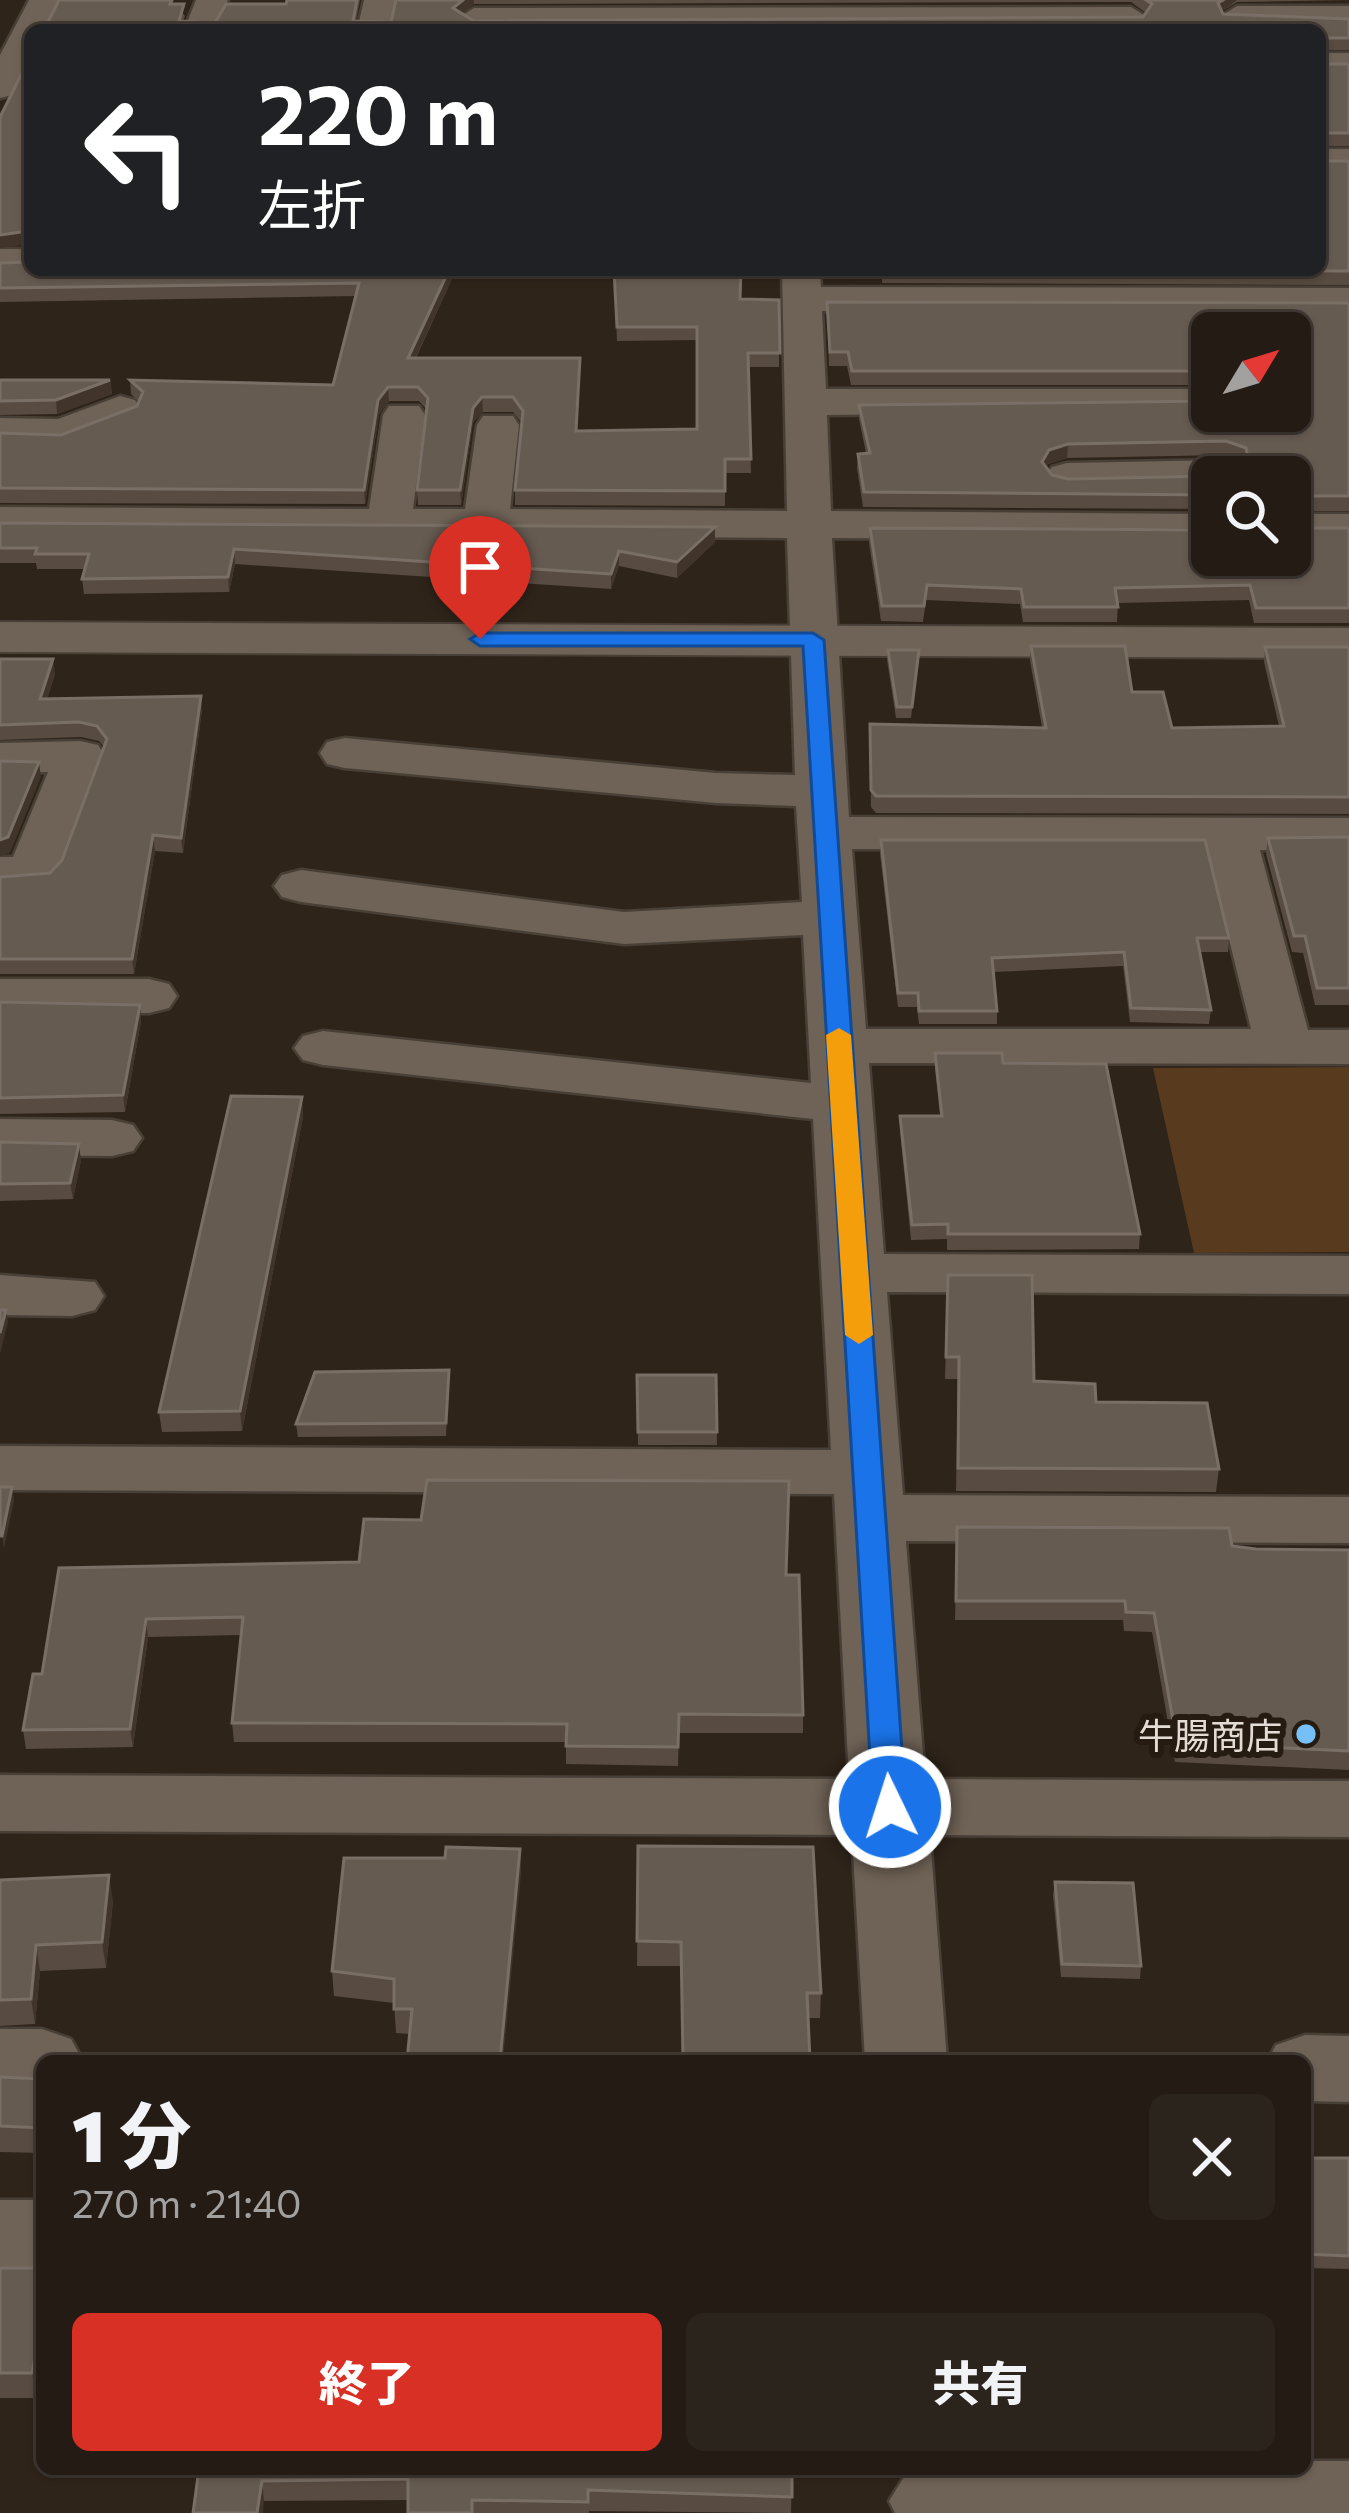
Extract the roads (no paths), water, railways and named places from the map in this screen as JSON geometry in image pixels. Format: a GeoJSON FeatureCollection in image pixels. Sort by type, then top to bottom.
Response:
{"type":"FeatureCollection","features":[{"type":"Feature","properties":{"kind":"street"},"geometry":{"type":"LineString","coordinates":[[1236,15],[1349,16]]}},
{"type":"Feature","properties":{"kind":"street"},"geometry":{"type":"LineString","coordinates":[[474,18],[1131,17]]}},
{"type":"Feature","properties":{"kind":"street"},"geometry":{"type":"LineString","coordinates":[[0,88],[24,41]]}},
{"type":"Feature","properties":{"kind":"street"},"geometry":{"type":"LineString","coordinates":[[906,2055],[823,812],[801,285],[1349,300]]}},
{"type":"Feature","properties":{"kind":"street"},"geometry":{"type":"LineString","coordinates":[[806,402],[1191,402]]}},
{"type":"Feature","properties":{"kind":"street"},"geometry":{"type":"LineString","coordinates":[[1051,402],[1078,527]]}},
{"type":"Feature","properties":{"kind":"street"},"geometry":{"type":"LineString","coordinates":[[0,431],[63,432],[120,409]]}},
{"type":"Feature","properties":{"kind":"street"},"geometry":{"type":"LineString","coordinates":[[389,523],[404,415]]}},
{"type":"Feature","properties":{"kind":"street"},"geometry":{"type":"LineString","coordinates":[[486,523],[497,425]]}},
{"type":"Feature","properties":{"kind":"street"},"geometry":{"type":"LineString","coordinates":[[1067,476],[1191,474]]}},
{"type":"Feature","properties":{"kind":"street"},"geometry":{"type":"LineString","coordinates":[[0,520],[1191,527]]}},
{"type":"Feature","properties":{"kind":"street"},"geometry":{"type":"LineString","coordinates":[[1311,527],[1349,527]]}},
{"type":"Feature","properties":{"kind":"street"},"geometry":{"type":"LineString","coordinates":[[0,637],[1349,643]]}},
{"type":"Feature","properties":{"kind":"street"},"geometry":{"type":"LineString","coordinates":[[345,754],[716,788],[823,812],[1230,834],[1349,834]]}},
{"type":"Feature","properties":{"kind":"street"},"geometry":{"type":"LineString","coordinates":[[0,758],[80,756],[33,873],[0,873]]}},
{"type":"Feature","properties":{"kind":"street"},"geometry":{"type":"LineString","coordinates":[[1230,834],[1284,1047]]}},
{"type":"Feature","properties":{"kind":"street"},"geometry":{"type":"LineString","coordinates":[[301,886],[624,928],[830,917]]}},
{"type":"Feature","properties":{"kind":"street"},"geometry":{"type":"LineString","coordinates":[[0,996],[149,996]]}},
{"type":"Feature","properties":{"kind":"street"},"geometry":{"type":"LineString","coordinates":[[322,1048],[841,1075],[1284,1047],[1349,1048]]}},
{"type":"Feature","properties":{"kind":"street"},"geometry":{"type":"LineString","coordinates":[[0,1137],[112,1138]]}},
{"type":"Feature","properties":{"kind":"street"},"geometry":{"type":"LineString","coordinates":[[854,1273],[1349,1275]]}},
{"type":"Feature","properties":{"kind":"street"},"geometry":{"type":"LineString","coordinates":[[0,1295],[72,1296]]}},
{"type":"Feature","properties":{"kind":"street"},"geometry":{"type":"LineString","coordinates":[[0,1468],[869,1495],[1349,1520]]}},
{"type":"Feature","properties":{"kind":"street"},"geometry":{"type":"LineString","coordinates":[[0,1803],[1349,1809]]}},
{"type":"Feature","properties":{"kind":"street"},"geometry":{"type":"LineString","coordinates":[[0,2062],[36,2062]]}},
{"type":"Feature","properties":{"kind":"street"},"geometry":{"type":"LineString","coordinates":[[1311,2068],[1349,2068]]}},
{"type":"Feature","properties":{"kind":"street"},"geometry":{"type":"LineString","coordinates":[[0,2236],[36,2236]]}},
{"type":"Feature","properties":{"kind":"street"},"geometry":{"type":"LineString","coordinates":[[936,2494],[1349,2503]]}},
{"type":"Feature","properties":{"kind":"place","name":"牛腸商店"},"geometry":{"type":"Point","coordinates":[1306,1734]}}]}
